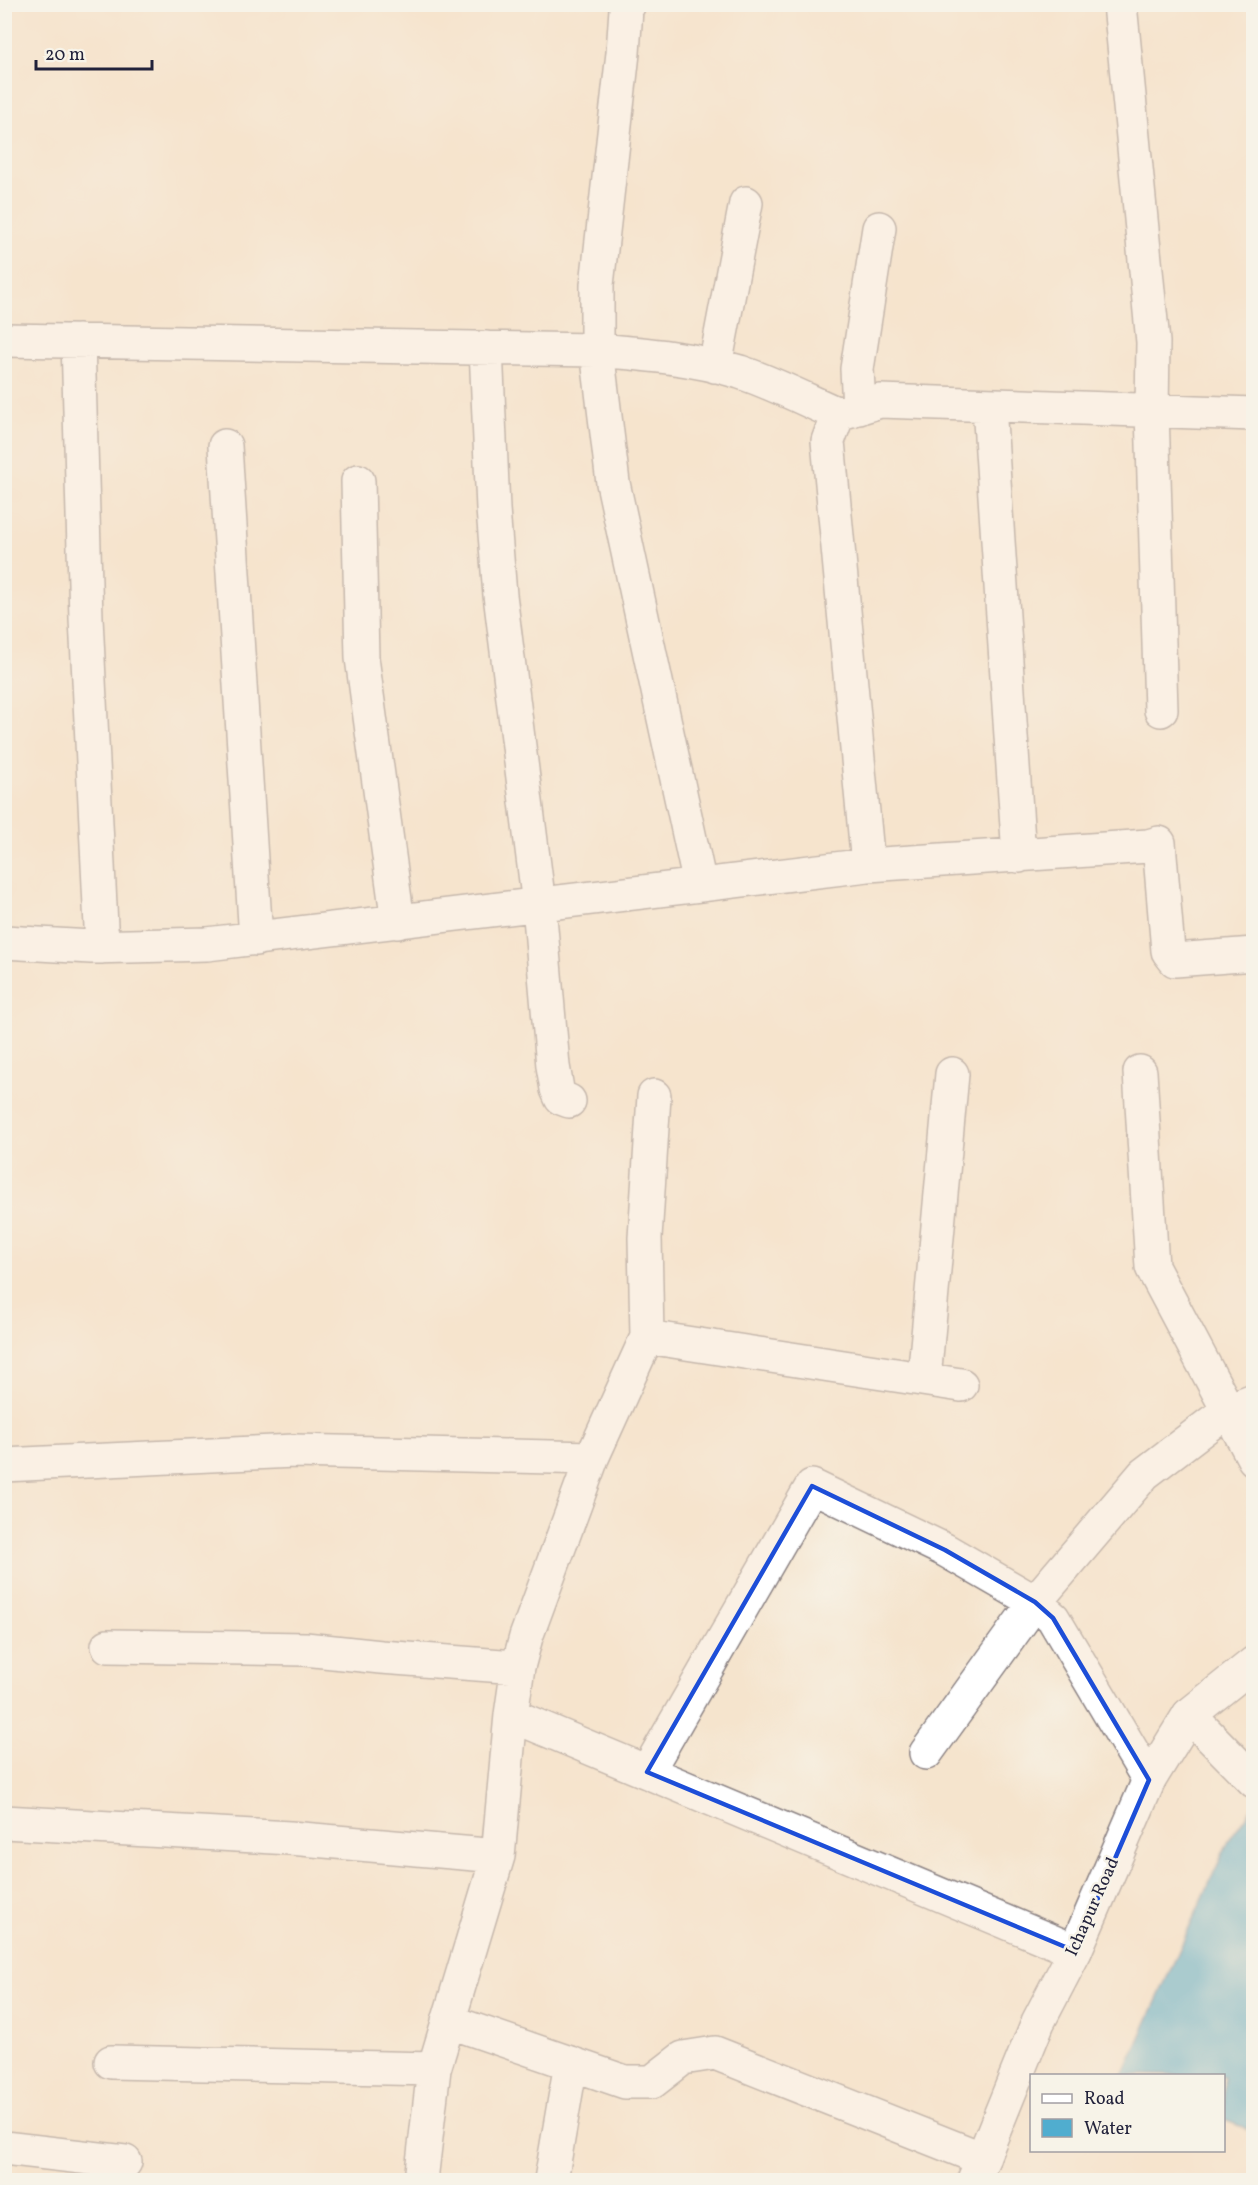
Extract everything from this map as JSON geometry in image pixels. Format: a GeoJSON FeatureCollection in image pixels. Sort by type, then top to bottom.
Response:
{"type":"FeatureCollection","features":[{"type":"Feature","properties":{"kind":"street"},"geometry":{"type":"LineString","coordinates":[[629,4],[626,9],[597,285],[597,350],[613,483],[700,885]]}},
{"type":"Feature","properties":{"kind":"street"},"geometry":{"type":"LineString","coordinates":[[1120,4],[1153,342],[1152,411],[1161,710]]}},
{"type":"Feature","properties":{"kind":"street"},"geometry":{"type":"LineString","coordinates":[[715,366],[746,203]]}},
{"type":"Feature","properties":{"kind":"street"},"geometry":{"type":"LineString","coordinates":[[868,865],[828,441],[849,411],[879,228]]}},
{"type":"Feature","properties":{"kind":"street"},"geometry":{"type":"LineString","coordinates":[[4,340],[597,350],[650,354],[715,366],[849,411],[880,401],[1254,414]]}},
{"type":"Feature","properties":{"kind":"street"},"geometry":{"type":"LineString","coordinates":[[78,341],[87,630],[102,947]]}},
{"type":"Feature","properties":{"kind":"street"},"geometry":{"type":"LineString","coordinates":[[486,348],[493,509],[500,596],[539,904],[553,1066],[561,1098],[569,1101]]}},
{"type":"Feature","properties":{"kind":"street"},"geometry":{"type":"LineString","coordinates":[[989,406],[1019,856]]}},
{"type":"Feature","properties":{"kind":"street"},"geometry":{"type":"LineString","coordinates":[[225,446],[256,939]]}},
{"type":"Feature","properties":{"kind":"street"},"geometry":{"type":"LineString","coordinates":[[358,482],[362,658],[398,922]]}},
{"type":"Feature","properties":{"kind":"street"},"geometry":{"type":"LineString","coordinates":[[4,942],[102,947],[207,944],[868,865],[1019,856],[1148,846],[1160,843],[1168,951],[1175,960],[1254,954]]}},
{"type":"Feature","properties":{"kind":"street"},"geometry":{"type":"LineString","coordinates":[[1140,1072],[1152,1267],[1241,1405],[1254,1459]]}},
{"type":"Feature","properties":{"kind":"street"},"geometry":{"type":"LineString","coordinates":[[924,1379],[952,1074]]}},
{"type":"Feature","properties":{"kind":"street"},"geometry":{"type":"LineString","coordinates":[[421,2181],[435,2069],[498,1856],[511,1715],[518,1667],[543,1586],[591,1458],[646,1337],[645,1238],[654,1096]]}},
{"type":"Feature","properties":{"kind":"street"},"geometry":{"type":"LineString","coordinates":[[646,1337],[962,1385]]}},
{"type":"Feature","properties":{"kind":"street"},"geometry":{"type":"LineString","coordinates":[[926,1753],[1035,1602],[1144,1474],[1241,1405]]}},
{"type":"Feature","properties":{"kind":"street"},"geometry":{"type":"LineString","coordinates":[[4,1465],[294,1451],[591,1458]]}},
{"type":"Feature","properties":{"kind":"street"},"geometry":{"type":"LineString","coordinates":[[647,1772],[812,1485],[945,1550],[1035,1602],[1053,1618],[1149,1779]]}},
{"type":"Feature","properties":{"kind":"street"},"geometry":{"type":"LineString","coordinates":[[108,1646],[305,1649],[518,1667]]}},
{"type":"Feature","properties":{"kind":"street","name":"Ichapur Road"},"geometry":{"type":"LineString","coordinates":[[979,2170],[1038,2022],[1075,1951],[1149,1779],[1190,1715],[1254,1663]]}},
{"type":"Feature","properties":{"kind":"street"},"geometry":{"type":"LineString","coordinates":[[511,1715],[1075,1951]]}},
{"type":"Feature","properties":{"kind":"street"},"geometry":{"type":"LineString","coordinates":[[1190,1715],[1254,1781]]}},
{"type":"Feature","properties":{"kind":"street"},"geometry":{"type":"LineString","coordinates":[[4,1822],[290,1838],[498,1856]]}},
{"type":"Feature","properties":{"kind":"street"},"geometry":{"type":"LineString","coordinates":[[448,2021],[625,2082],[652,2082],[683,2058],[716,2053],[979,2170]]}},
{"type":"Feature","properties":{"kind":"street"},"geometry":{"type":"LineString","coordinates":[[111,2062],[435,2069]]}},
{"type":"Feature","properties":{"kind":"street"},"geometry":{"type":"LineString","coordinates":[[551,2181],[571,2063]]}},
{"type":"Feature","properties":{"kind":"street"},"geometry":{"type":"LineString","coordinates":[[4,2148],[125,2162]]}},
{"type":"Feature","properties":{"kind":"highlighted area"},"geometry":{"type":"Polygon","coordinates":[[[812,1486],[945,1550],[1035,1602],[1053,1618],[1149,1780],[1075,1951],[647,1772],[812,1486]]]}},
{"type":"Feature","properties":{"kind":"water"},"geometry":{"type":"Polygon","coordinates":[[[1252,1808],[1254,1809],[1253,2131],[1225,2120],[1225,2074],[1123,2074],[1229,1840],[1252,1808]]]}}]}
